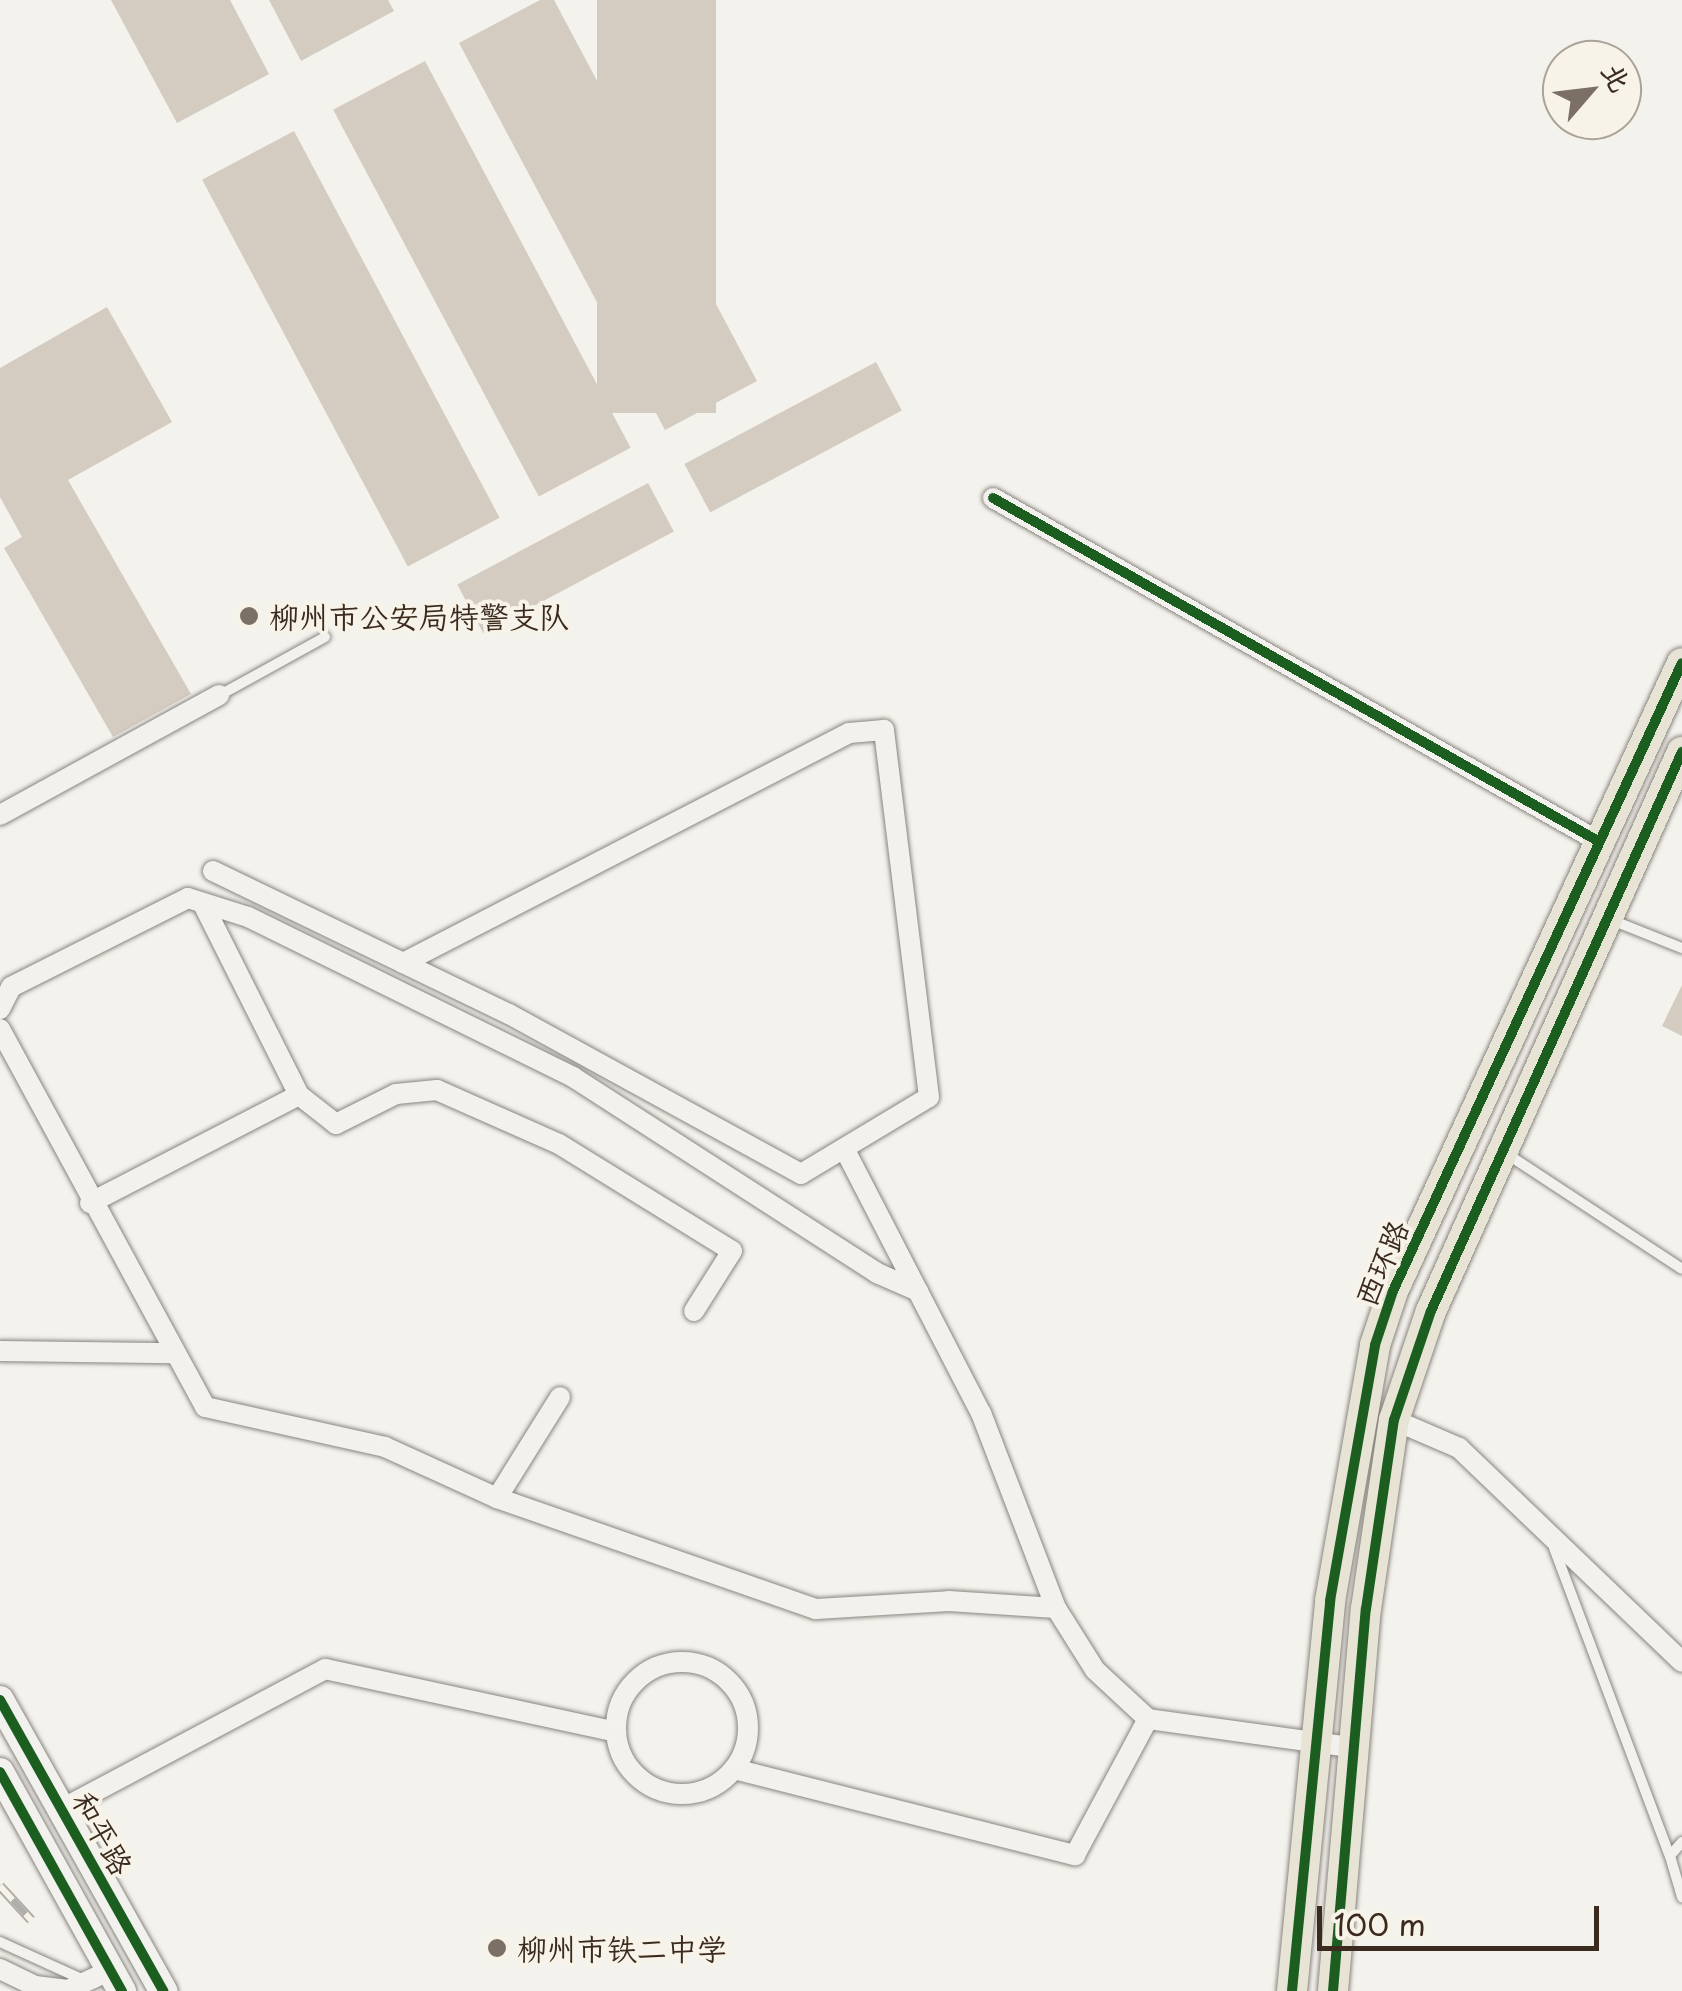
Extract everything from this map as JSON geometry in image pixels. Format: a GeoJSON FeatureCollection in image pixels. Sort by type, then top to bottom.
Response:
{"type":"FeatureCollection","features":[{"type":"Feature","properties":{"kind":"main road","name":"西环路"},"geometry":{"type":"LineString","coordinates":[[1292,1991],[1330,1601],[1375,1346],[1393,1291],[1682,662]]}},
{"type":"Feature","properties":{"kind":"main road"},"geometry":{"type":"LineString","coordinates":[[1333,1991],[1366,1608],[1394,1420],[1410,1362],[1682,752]]}},
{"type":"Feature","properties":{"kind":"main road","name":"和平路"},"geometry":{"type":"LineString","coordinates":[[0,1700],[162,1991]]}},
{"type":"Feature","properties":{"kind":"main road","name":"和平路"},"geometry":{"type":"LineString","coordinates":[[0,1772],[91,1985]]}},
{"type":"Feature","properties":{"kind":"street"},"geometry":{"type":"LineString","coordinates":[[993,498],[1598,841]]}},
{"type":"Feature","properties":{"kind":"street"},"geometry":{"type":"LineString","coordinates":[[0,816],[219,695]]}},
{"type":"Feature","properties":{"kind":"street"},"geometry":{"type":"LineString","coordinates":[[212,871],[403,963],[801,1174],[929,1097],[884,730],[850,733],[403,963]]}},
{"type":"Feature","properties":{"kind":"street"},"geometry":{"type":"LineString","coordinates":[[0,1009],[11,987],[188,898],[248,917],[574,1077],[876,1273],[918,1291]]}},
{"type":"Feature","properties":{"kind":"street"},"geometry":{"type":"LineString","coordinates":[[204,906],[300,1094],[336,1124],[396,1094],[437,1090],[559,1144],[732,1251],[694,1311]]}},
{"type":"Feature","properties":{"kind":"street"},"geometry":{"type":"LineString","coordinates":[[0,1029],[90,1202],[205,1406],[385,1447],[497,1498],[816,1608],[949,1601],[1056,1608]]}},
{"type":"Feature","properties":{"kind":"street"},"geometry":{"type":"LineString","coordinates":[[90,1202],[300,1094]]}},
{"type":"Feature","properties":{"kind":"street"},"geometry":{"type":"LineString","coordinates":[[845,1150],[981,1413],[1056,1608],[1095,1670],[1148,1719],[1356,1748]]}},
{"type":"Feature","properties":{"kind":"street"},"geometry":{"type":"LineString","coordinates":[[0,1351],[175,1353]]}},
{"type":"Feature","properties":{"kind":"street"},"geometry":{"type":"LineString","coordinates":[[497,1498],[560,1396]]}},
{"type":"Feature","properties":{"kind":"street"},"geometry":{"type":"LineString","coordinates":[[1394,1420],[1459,1448],[1682,1662]]}},
{"type":"Feature","properties":{"kind":"street"},"geometry":{"type":"LineString","coordinates":[[701,1664],[735,1688],[744,1706],[745,1749],[734,1769],[696,1793],[663,1790],[634,1773],[616,1732],[619,1709],[642,1676],[660,1666],[701,1664]]}},
{"type":"Feature","properties":{"kind":"street"},"geometry":{"type":"LineString","coordinates":[[62,1809],[324,1669],[616,1732]]}},
{"type":"Feature","properties":{"kind":"street"},"geometry":{"type":"LineString","coordinates":[[734,1769],[1075,1855],[1148,1719]]}},
{"type":"Feature","properties":{"kind":"street"},"geometry":{"type":"LineString","coordinates":[[0,1969],[36,1986],[91,1985]]}},
{"type":"Feature","properties":{"kind":"lane"},"geometry":{"type":"LineString","coordinates":[[219,695],[325,637]]}},
{"type":"Feature","properties":{"kind":"lane"},"geometry":{"type":"LineString","coordinates":[[1606,919],[1682,948]]}},
{"type":"Feature","properties":{"kind":"lane"},"geometry":{"type":"LineString","coordinates":[[1502,1151],[1682,1268]]}},
{"type":"Feature","properties":{"kind":"lane"},"geometry":{"type":"LineString","coordinates":[[1550,1538],[1682,1897]]}},
{"type":"Feature","properties":{"kind":"lane"},"geometry":{"type":"LineString","coordinates":[[1670,1856],[1682,1842]]}},
{"type":"Feature","properties":{"kind":"lane"},"geometry":{"type":"LineString","coordinates":[[0,1942],[91,1985]]}},
{"type":"Feature","properties":{"kind":"building"},"geometry":{"type":"Polygon","coordinates":[[[111,0],[230,0],[269,74],[177,123],[111,0]]]}},
{"type":"Feature","properties":{"kind":"building"},"geometry":{"type":"Polygon","coordinates":[[[269,0],[388,0],[394,11],[301,61],[269,0]]]}},
{"type":"Feature","properties":{"kind":"building"},"geometry":{"type":"Polygon","coordinates":[[[540,0],[554,0],[757,381],[665,430],[459,43],[540,0]]]}},
{"type":"Feature","properties":{"kind":"building"},"geometry":{"type":"Polygon","coordinates":[[[597,0],[716,0],[716,413],[597,413],[597,0]]]}},
{"type":"Feature","properties":{"kind":"building"},"geometry":{"type":"Polygon","coordinates":[[[425,61],[631,448],[539,497],[333,110],[425,61]]]}},
{"type":"Feature","properties":{"kind":"building"},"geometry":{"type":"Polygon","coordinates":[[[294,131],[500,518],[408,567],[202,180],[294,131]]]}},
{"type":"Feature","properties":{"kind":"building"},"geometry":{"type":"Polygon","coordinates":[[[107,307],[172,422],[68,480],[191,694],[113,737],[4,548],[22,537],[0,497],[0,368],[107,307]]]}},
{"type":"Feature","properties":{"kind":"building"},"geometry":{"type":"Polygon","coordinates":[[[876,362],[902,411],[710,512],[684,464],[876,362]]]}},
{"type":"Feature","properties":{"kind":"building"},"geometry":{"type":"Polygon","coordinates":[[[648,483],[674,532],[483,633],[457,584],[648,483]]]}},
{"type":"Feature","properties":{"kind":"building"},"geometry":{"type":"Polygon","coordinates":[[[1682,985],[1682,1036],[1662,1026],[1682,985]]]}},
{"type":"Feature","properties":{"kind":"railway"},"geometry":{"type":"LineString","coordinates":[[0,1886],[31,1920]]}},
{"type":"Feature","properties":{"kind":"cycle path"},"geometry":{"type":"LineString","coordinates":[[993,498],[1598,841]]}},
{"type":"Feature","properties":{"kind":"cycle path"},"geometry":{"type":"LineString","coordinates":[[1292,1991],[1330,1601],[1375,1345],[1393,1291],[1682,663]]}},
{"type":"Feature","properties":{"kind":"cycle path"},"geometry":{"type":"LineString","coordinates":[[1333,1991],[1366,1609],[1394,1420],[1431,1311],[1682,752]]}},
{"type":"Feature","properties":{"kind":"cycle path"},"geometry":{"type":"LineString","coordinates":[[0,1700],[163,1991]]}},
{"type":"Feature","properties":{"kind":"cycle path"},"geometry":{"type":"LineString","coordinates":[[0,1772],[122,1991]]}},
{"type":"Feature","properties":{"kind":"place","name":"柳州市公安局特警支队"},"geometry":{"type":"Point","coordinates":[249,616]}},
{"type":"Feature","properties":{"kind":"place","name":"柳州市铁二中学"},"geometry":{"type":"Point","coordinates":[497,1948]}}]}
